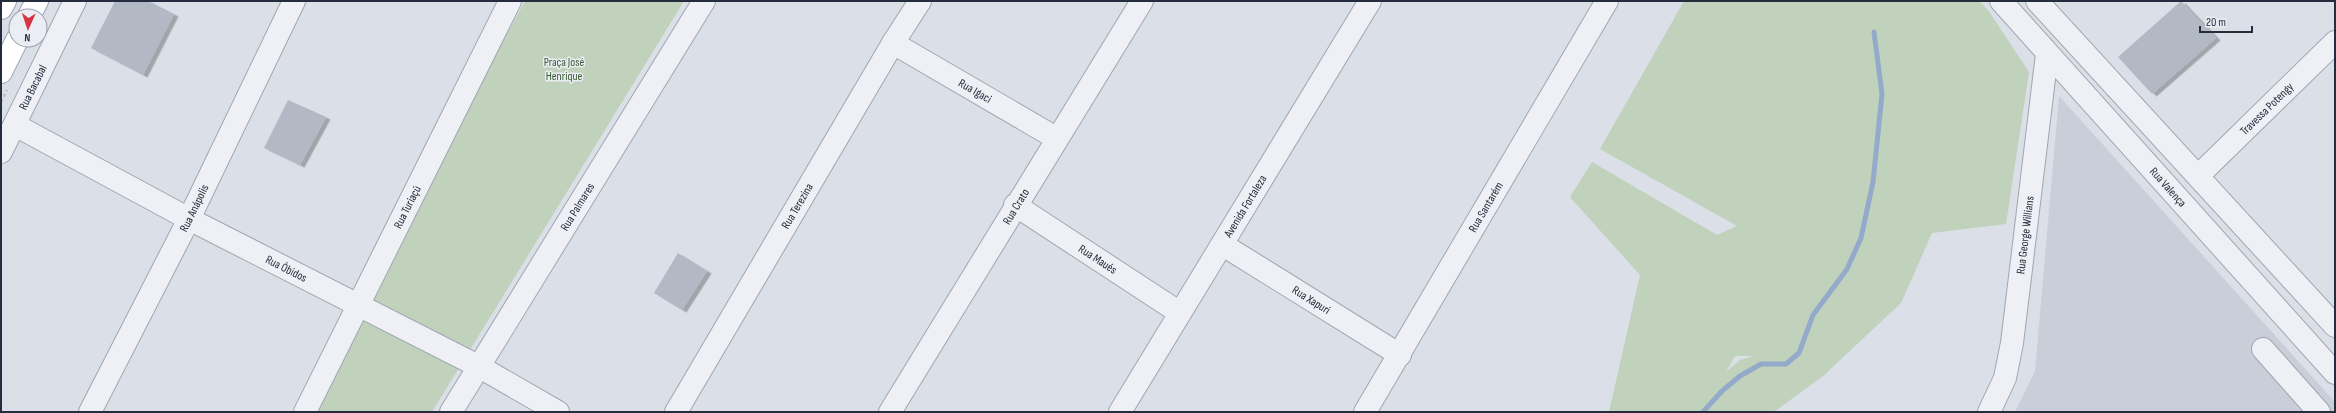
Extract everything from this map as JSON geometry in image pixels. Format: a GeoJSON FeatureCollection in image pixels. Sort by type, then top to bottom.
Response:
{"type":"FeatureCollection","features":[{"type":"Feature","properties":{"kind":"main road"},"geometry":{"type":"LineString","coordinates":[[1,8],[5,1]]}},
{"type":"Feature","properties":{"kind":"main road"},"geometry":{"type":"LineString","coordinates":[[1,72],[13,48]]}},
{"type":"Feature","properties":{"kind":"street","name":"Rua Bacabal"},"geometry":{"type":"LineString","coordinates":[[1,152],[75,1]]}},
{"type":"Feature","properties":{"kind":"street","name":"Rua Anápolis"},"geometry":{"type":"LineString","coordinates":[[90,412],[189,219],[294,1]]}},
{"type":"Feature","properties":{"kind":"street","name":"Rua Turiaçú"},"geometry":{"type":"LineString","coordinates":[[305,412],[510,1]]}},
{"type":"Feature","properties":{"kind":"street","name":"Rua Palmares"},"geometry":{"type":"LineString","coordinates":[[451,412],[704,1]]}},
{"type":"Feature","properties":{"kind":"street","name":"Rua Terezina"},"geometry":{"type":"LineString","coordinates":[[676,412],[893,43],[920,1]]}},
{"type":"Feature","properties":{"kind":"street","name":"Rua Crato"},"geometry":{"type":"LineString","coordinates":[[890,412],[1056,138],[1142,1]]}},
{"type":"Feature","properties":{"kind":"street","name":"Rua Santarém"},"geometry":{"type":"LineString","coordinates":[[1365,412],[1400,355],[1607,1]]}},
{"type":"Feature","properties":{"kind":"street","name":"Rua Valença"},"geometry":{"type":"LineString","coordinates":[[2001,1],[2335,373]]}},
{"type":"Feature","properties":{"kind":"street"},"geometry":{"type":"LineString","coordinates":[[2037,1],[2335,326]]}},
{"type":"Feature","properties":{"kind":"street","name":"Avenida Fortaleza"},"geometry":{"type":"LineString","coordinates":[[1120,412],[1222,245],[1361,6]]}},
{"type":"Feature","properties":{"kind":"street","name":"Travessa Potengy"},"geometry":{"type":"LineString","coordinates":[[2198,176],[2335,42]]}},
{"type":"Feature","properties":{"kind":"street","name":"Rua Igaci"},"geometry":{"type":"LineString","coordinates":[[893,43],[1056,138]]}},
{"type":"Feature","properties":{"kind":"street","name":"Rua George Willians"},"geometry":{"type":"LineString","coordinates":[[1989,412],[2005,378],[2012,343],[2047,54]]}},
{"type":"Feature","properties":{"kind":"street","name":"Rua Óbidos"},"geometry":{"type":"LineString","coordinates":[[15,125],[189,219],[359,304],[478,366],[558,412]]}},
{"type":"Feature","properties":{"kind":"street","name":"Rua Maués"},"geometry":{"type":"LineString","coordinates":[[1015,206],[1180,313]]}},
{"type":"Feature","properties":{"kind":"street","name":"Rua Xapuri"},"geometry":{"type":"LineString","coordinates":[[1222,245],[1400,355]]}},
{"type":"Feature","properties":{"kind":"street"},"geometry":{"type":"LineString","coordinates":[[2263,349],[2319,412]]}},
{"type":"Feature","properties":{"kind":"shaded area"},"geometry":{"type":"Polygon","coordinates":[[[2059,96],[2335,402],[2335,412],[2015,412],[2035,371],[2059,96]]]}},
{"type":"Feature","properties":{"kind":"green space","name":"Praça José Henrique"},"geometry":{"type":"Polygon","coordinates":[[[525,1],[684,1],[432,412],[316,412],[493,59],[525,1]]]}},
{"type":"Feature","properties":{"kind":"green space"},"geometry":{"type":"Polygon","coordinates":[[[1684,1],[1979,1],[1988,10],[2029,72],[2006,224],[1932,233],[1901,303],[1823,376],[1774,412],[1609,412],[1640,275],[1570,197],[1592,162],[1717,235],[1737,226],[1600,149],[1684,1]],[[1735,356],[1726,372],[1740,360],[1753,356],[1735,356]]]}},
{"type":"Feature","properties":{"kind":"building"},"geometry":{"type":"Polygon","coordinates":[[[115,1],[148,1],[174,14],[143,75],[91,48],[115,1]]]}},
{"type":"Feature","properties":{"kind":"building"},"geometry":{"type":"Polygon","coordinates":[[[2181,1],[2216,38],[2152,94],[2118,57],[2181,1]]]}},
{"type":"Feature","properties":{"kind":"building"},"geometry":{"type":"Polygon","coordinates":[[[288,100],[326,117],[300,165],[264,148],[288,100]]]}},
{"type":"Feature","properties":{"kind":"building"},"geometry":{"type":"Polygon","coordinates":[[[678,253],[707,271],[682,310],[654,293],[678,253]]]}},
{"type":"Feature","properties":{"kind":"waterway"},"geometry":{"type":"LineString","coordinates":[[1703,412],[1722,391],[1740,376],[1761,364],[1786,364],[1799,353],[1813,315],[1847,269],[1861,238],[1873,182],[1882,94],[1874,32]]}}]}
